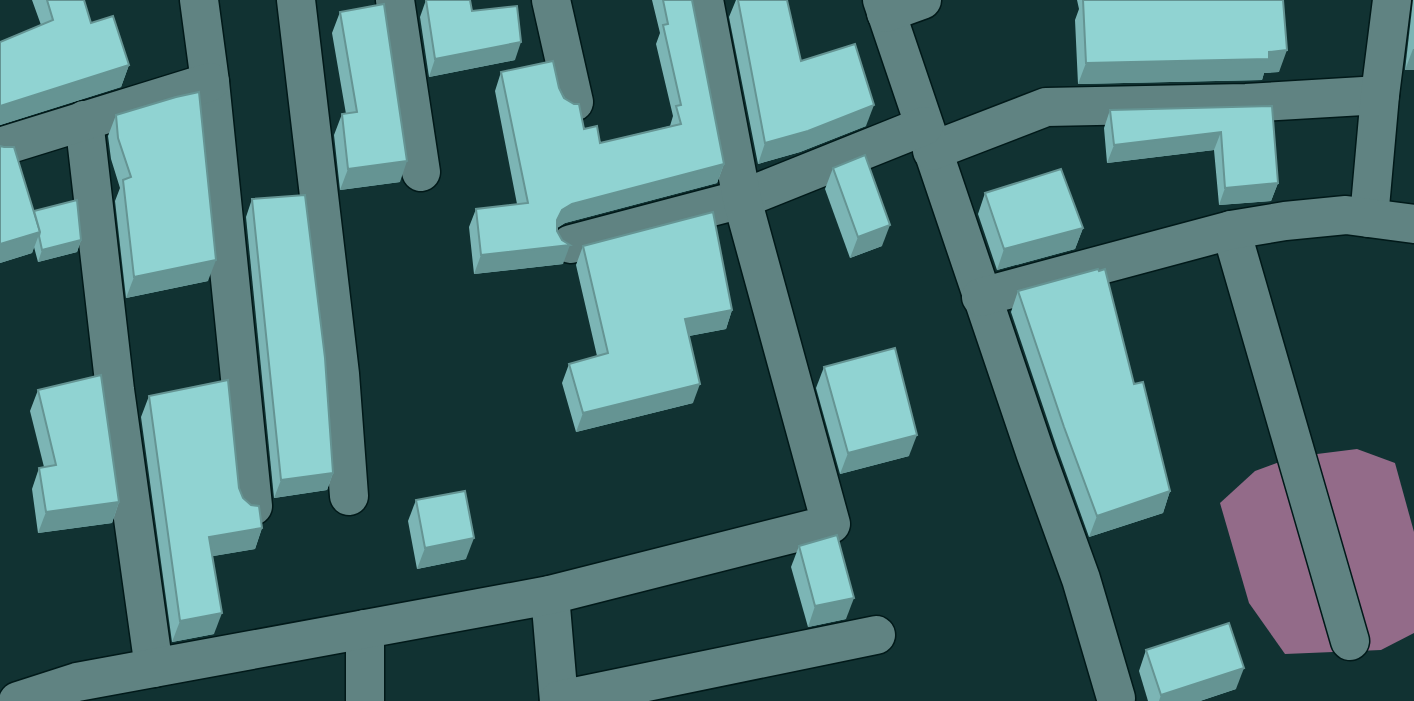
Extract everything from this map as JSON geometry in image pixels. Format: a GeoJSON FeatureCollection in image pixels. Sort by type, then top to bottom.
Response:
{"type":"FeatureCollection","features":[{"type":"Feature","properties":{"kind":"street"},"geometry":{"type":"LineString","coordinates":[[199,0],[210,82],[253,506]]}},
{"type":"Feature","properties":{"kind":"street"},"geometry":{"type":"LineString","coordinates":[[296,0],[340,374],[349,496]]}},
{"type":"Feature","properties":{"kind":"street"},"geometry":{"type":"LineString","coordinates":[[395,0],[421,172]]}},
{"type":"Feature","properties":{"kind":"street"},"geometry":{"type":"LineString","coordinates":[[551,0],[574,102]]}},
{"type":"Feature","properties":{"kind":"street"},"geometry":{"type":"LineString","coordinates":[[18,701],[77,682],[550,595],[831,524],[742,199],[704,0]]}},
{"type":"Feature","properties":{"kind":"street"},"geometry":{"type":"LineString","coordinates":[[922,0],[884,7],[981,297],[1081,579],[1116,698]]}},
{"type":"Feature","properties":{"kind":"street"},"geometry":{"type":"LineString","coordinates":[[1369,218],[1392,0]]}},
{"type":"Feature","properties":{"kind":"street"},"geometry":{"type":"LineString","coordinates":[[0,147],[210,82]]}},
{"type":"Feature","properties":{"kind":"street"},"geometry":{"type":"LineString","coordinates":[[570,244],[742,199],[928,138],[1046,107],[1246,103],[1380,95]]}},
{"type":"Feature","properties":{"kind":"street"},"geometry":{"type":"LineString","coordinates":[[84,120],[115,390],[155,668]]}},
{"type":"Feature","properties":{"kind":"street"},"geometry":{"type":"LineString","coordinates":[[981,297],[1231,230],[1285,220],[1346,215],[1414,223]]}},
{"type":"Feature","properties":{"kind":"street"},"geometry":{"type":"LineString","coordinates":[[1231,230],[1350,641]]}},
{"type":"Feature","properties":{"kind":"street"},"geometry":{"type":"LineString","coordinates":[[550,595],[559,700],[876,635]]}},
{"type":"Feature","properties":{"kind":"street"},"geometry":{"type":"LineString","coordinates":[[365,629],[365,701]]}},
{"type":"Feature","properties":{"kind":"shaded area"},"geometry":{"type":"Polygon","coordinates":[[[1357,449],[1395,463],[1414,532],[1414,633],[1381,650],[1285,654],[1249,603],[1220,503],[1255,471],[1293,457],[1357,449]]]}},
{"type":"Feature","properties":{"kind":"building"},"geometry":{"type":"Polygon","coordinates":[[[47,0],[84,0],[91,23],[113,16],[129,65],[0,106],[0,42],[53,20],[47,0]]]}},
{"type":"Feature","properties":{"kind":"building"},"geometry":{"type":"Polygon","coordinates":[[[426,0],[470,0],[472,11],[517,6],[521,42],[435,59],[426,0]]]}},
{"type":"Feature","properties":{"kind":"building"},"geometry":{"type":"Polygon","coordinates":[[[663,0],[692,0],[724,164],[572,204],[562,210],[557,220],[557,231],[562,240],[570,245],[481,255],[476,209],[528,203],[501,72],[553,61],[564,98],[579,104],[584,129],[597,126],[600,143],[681,124],[676,106],[681,105],[663,25],[668,24],[663,0]]]}},
{"type":"Feature","properties":{"kind":"building"},"geometry":{"type":"Polygon","coordinates":[[[738,0],[787,0],[801,61],[855,44],[874,105],[808,131],[765,143],[738,0]]]}},
{"type":"Feature","properties":{"kind":"building"},"geometry":{"type":"Polygon","coordinates":[[[1083,0],[1283,0],[1287,50],[1269,52],[1269,59],[1086,63],[1083,0]]]}},
{"type":"Feature","properties":{"kind":"building"},"geometry":{"type":"Polygon","coordinates":[[[384,4],[407,161],[348,169],[342,114],[357,112],[340,12],[384,4]]]}},
{"type":"Feature","properties":{"kind":"building"},"geometry":{"type":"Polygon","coordinates":[[[199,92],[216,260],[134,277],[123,180],[131,177],[118,138],[116,115],[199,92]]]}},
{"type":"Feature","properties":{"kind":"building"},"geometry":{"type":"Polygon","coordinates":[[[1272,106],[1278,183],[1225,188],[1221,132],[1114,145],[1110,110],[1272,106]]]}},
{"type":"Feature","properties":{"kind":"building"},"geometry":{"type":"Polygon","coordinates":[[[0,146],[14,147],[40,232],[0,244],[0,146]]]}},
{"type":"Feature","properties":{"kind":"building"},"geometry":{"type":"Polygon","coordinates":[[[865,155],[890,225],[858,237],[833,168],[865,155]]]}},
{"type":"Feature","properties":{"kind":"building"},"geometry":{"type":"Polygon","coordinates":[[[1061,169],[1083,228],[1004,249],[985,193],[1061,169]]]}},
{"type":"Feature","properties":{"kind":"building"},"geometry":{"type":"Polygon","coordinates":[[[305,195],[325,358],[333,473],[281,480],[252,199],[305,195]]]}},
{"type":"Feature","properties":{"kind":"building"},"geometry":{"type":"Polygon","coordinates":[[[77,200],[81,240],[42,250],[34,211],[77,200]]]}},
{"type":"Feature","properties":{"kind":"building"},"geometry":{"type":"Polygon","coordinates":[[[713,212],[732,310],[685,319],[700,384],[583,413],[569,364],[608,353],[583,246],[713,212]]]}},
{"type":"Feature","properties":{"kind":"building"},"geometry":{"type":"Polygon","coordinates":[[[1105,269],[1134,384],[1143,382],[1170,491],[1097,516],[1018,291],[1105,269]]]}},
{"type":"Feature","properties":{"kind":"building"},"geometry":{"type":"Polygon","coordinates":[[[895,348],[917,435],[848,453],[824,367],[895,348]]]}},
{"type":"Feature","properties":{"kind":"building"},"geometry":{"type":"Polygon","coordinates":[[[101,375],[119,502],[46,512],[39,468],[56,465],[38,390],[101,375]]]}},
{"type":"Feature","properties":{"kind":"building"},"geometry":{"type":"Polygon","coordinates":[[[228,380],[239,488],[243,498],[251,505],[259,506],[262,528],[209,537],[222,613],[180,621],[149,396],[228,380]]]}},
{"type":"Feature","properties":{"kind":"building"},"geometry":{"type":"Polygon","coordinates":[[[465,491],[474,538],[425,548],[416,500],[465,491]]]}},
{"type":"Feature","properties":{"kind":"building"},"geometry":{"type":"Polygon","coordinates":[[[837,535],[854,598],[815,606],[799,546],[837,535]]]}},
{"type":"Feature","properties":{"kind":"building"},"geometry":{"type":"Polygon","coordinates":[[[1229,623],[1244,668],[1161,695],[1146,650],[1229,623]]]}}]}
